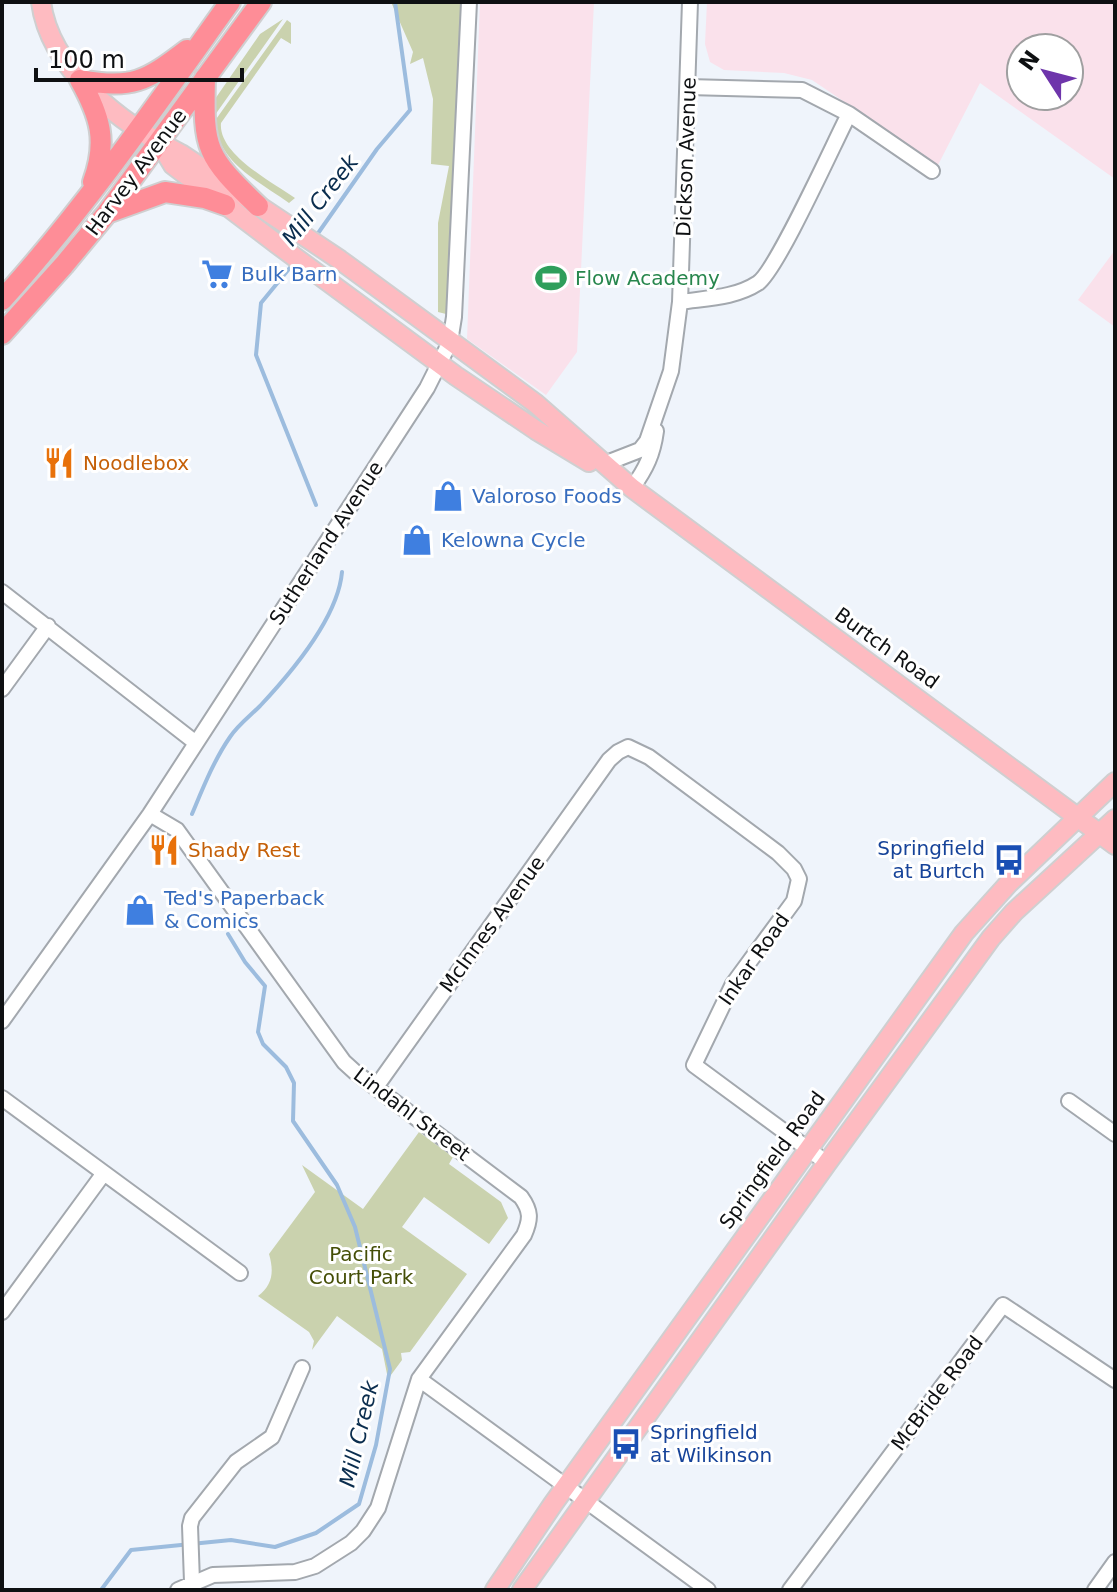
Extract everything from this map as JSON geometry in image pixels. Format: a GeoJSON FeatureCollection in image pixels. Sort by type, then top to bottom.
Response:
{"type":"FeatureCollection","features":[{"type":"Feature","properties":{"kind":"highway","name":"Harvey Avenue"},"geometry":{"type":"LineString","coordinates":[[2,300],[88,199],[230,2]]}},
{"type":"Feature","properties":{"kind":"highway","name":"Harvey Avenue"},"geometry":{"type":"LineString","coordinates":[[2,334],[107,213],[261,2]]}},
{"type":"Feature","properties":{"kind":"highway"},"geometry":{"type":"LineString","coordinates":[[80,80],[111,85],[131,84],[155,74],[206,35]]}},
{"type":"Feature","properties":{"kind":"highway"},"geometry":{"type":"LineString","coordinates":[[205,78],[205,126],[214,160],[223,173],[258,206]]}},
{"type":"Feature","properties":{"kind":"highway"},"geometry":{"type":"LineString","coordinates":[[80,80],[94,104],[101,133],[102,154],[88,199]]}},
{"type":"Feature","properties":{"kind":"highway"},"geometry":{"type":"LineString","coordinates":[[107,213],[165,192],[205,198],[225,205]]}},
{"type":"Feature","properties":{"kind":"main road","name":"Burtch Road"},"geometry":{"type":"LineString","coordinates":[[41,2],[43,16],[63,57],[80,80],[139,129],[340,260],[535,403],[632,488],[1115,845]]}},
{"type":"Feature","properties":{"kind":"main road","name":"Burtch Road"},"geometry":{"type":"LineString","coordinates":[[159,143],[173,165],[440,364],[536,430],[632,488]]}},
{"type":"Feature","properties":{"kind":"main road","name":"Springfield Road"},"geometry":{"type":"LineString","coordinates":[[495,1590],[807,1148],[983,910],[1115,782]]}},
{"type":"Feature","properties":{"kind":"main road"},"geometry":{"type":"LineString","coordinates":[[522,1590],[991,938],[1014,912],[1115,819]]}},
{"type":"Feature","properties":{"kind":"street","name":"Sutherland Avenue"},"geometry":{"type":"LineString","coordinates":[[2,1021],[150,814],[440,364],[450,342],[458,272],[469,2]]}},
{"type":"Feature","properties":{"kind":"street","name":"Dickson Avenue"},"geometry":{"type":"LineString","coordinates":[[604,464],[640,450],[647,441],[671,371],[680,302],[690,2]]}},
{"type":"Feature","properties":{"kind":"street"},"geometry":{"type":"LineString","coordinates":[[688,87],[802,90],[849,114],[932,171]]}},
{"type":"Feature","properties":{"kind":"street"},"geometry":{"type":"LineString","coordinates":[[680,302],[738,294],[762,281],[780,252],[849,114]]}},
{"type":"Feature","properties":{"kind":"street","name":"Dickson Avenue"},"geometry":{"type":"LineString","coordinates":[[632,488],[647,468],[653,453],[660,407]]}},
{"type":"Feature","properties":{"kind":"street"},"geometry":{"type":"LineString","coordinates":[[2,592],[196,743]]}},
{"type":"Feature","properties":{"kind":"street"},"geometry":{"type":"LineString","coordinates":[[2,689],[48,626]]}},
{"type":"Feature","properties":{"kind":"street","name":"Inkar Road"},"geometry":{"type":"LineString","coordinates":[[609,760],[628,747],[638,750],[778,853],[794,869],[799,879],[794,901],[733,984],[694,1065],[827,1163]]}},
{"type":"Feature","properties":{"kind":"street","name":"McInnes Avenue"},"geometry":{"type":"LineString","coordinates":[[376,1087],[609,760]]}},
{"type":"Feature","properties":{"kind":"street","name":"Lindahl Street"},"geometry":{"type":"LineString","coordinates":[[150,814],[177,830],[344,1062],[521,1197],[529,1208],[530,1220],[524,1235],[419,1379]]}},
{"type":"Feature","properties":{"kind":"street"},"geometry":{"type":"LineString","coordinates":[[2,1098],[240,1273]]}},
{"type":"Feature","properties":{"kind":"street"},"geometry":{"type":"LineString","coordinates":[[1069,1101],[1115,1134]]}},
{"type":"Feature","properties":{"kind":"street"},"geometry":{"type":"LineString","coordinates":[[2,1312],[104,1173]]}},
{"type":"Feature","properties":{"kind":"street","name":"McBride Road"},"geometry":{"type":"LineString","coordinates":[[790,1590],[1003,1305],[1115,1380]]}},
{"type":"Feature","properties":{"kind":"street"},"geometry":{"type":"LineString","coordinates":[[185,1586],[192,1562],[192,1518],[236,1462],[272,1437],[302,1368]]}},
{"type":"Feature","properties":{"kind":"street"},"geometry":{"type":"LineString","coordinates":[[185,1586],[213,1575],[295,1572],[330,1558],[351,1543],[371,1522],[378,1508],[419,1379],[708,1590]]}},
{"type":"Feature","properties":{"kind":"street"},"geometry":{"type":"LineString","coordinates":[[1095,1590],[1115,1562]]}},
{"type":"Feature","properties":{"kind":"shaded area"},"geometry":{"type":"Polygon","coordinates":[[[480,2],[594,2],[577,352],[546,395],[467,339],[480,2]]]}},
{"type":"Feature","properties":{"kind":"shaded area"},"geometry":{"type":"Polygon","coordinates":[[[707,2],[1115,2],[1115,179],[1021,112],[1085,112],[1085,32],[1005,32],[1005,101],[980,83],[938,165],[812,80],[784,73],[724,70],[710,62],[705,44],[707,2]]]}},
{"type":"Feature","properties":{"kind":"shaded area"},"geometry":{"type":"Polygon","coordinates":[[[1115,250],[1115,327],[1078,300],[1115,250]]]}},
{"type":"Feature","properties":{"kind":"green space"},"geometry":{"type":"Polygon","coordinates":[[[391,2],[465,2],[446,314],[438,312],[438,223],[449,166],[431,164],[433,99],[423,58],[410,64],[413,52],[391,2]]]}},
{"type":"Feature","properties":{"kind":"green space"},"geometry":{"type":"Polygon","coordinates":[[[283,19],[215,115],[210,115],[215,99],[260,34],[283,19]]]}},
{"type":"Feature","properties":{"kind":"green space"},"geometry":{"type":"Polygon","coordinates":[[[287,20],[291,23],[291,44],[281,38],[221,123],[228,146],[248,166],[295,198],[289,203],[232,160],[218,137],[214,122],[287,20]]]}},
{"type":"Feature","properties":{"kind":"green space","name":"Pacific Court Park"},"geometry":{"type":"Polygon","coordinates":[[[419,1132],[453,1157],[449,1164],[501,1202],[508,1218],[489,1244],[424,1197],[402,1227],[467,1274],[410,1352],[401,1353],[402,1360],[388,1379],[382,1349],[337,1316],[312,1350],[314,1341],[309,1332],[258,1296],[271,1277],[269,1254],[315,1192],[302,1165],[363,1209],[419,1132]]]}},
{"type":"Feature","properties":{"kind":"waterway","name":"Mill Creek"},"geometry":{"type":"LineString","coordinates":[[314,239],[377,149],[410,110],[395,2]]}},
{"type":"Feature","properties":{"kind":"waterway","name":"Mill Creek"},"geometry":{"type":"LineString","coordinates":[[293,264],[261,303],[256,355],[316,505]]}},
{"type":"Feature","properties":{"kind":"waterway","name":"Mill Creek"},"geometry":{"type":"LineString","coordinates":[[192,814],[230,737],[311,644],[332,607],[342,572]]}},
{"type":"Feature","properties":{"kind":"waterway","name":"Mill Creek"},"geometry":{"type":"LineString","coordinates":[[101,1590],[131,1550],[231,1540],[275,1547],[316,1533],[359,1504],[376,1445],[390,1369],[355,1227],[337,1185],[293,1121],[294,1083],[286,1067],[263,1044],[258,1032],[265,986],[228,934]]}},
{"type":"Feature","properties":{"kind":"place","name":"Bulk Barn"},"geometry":{"type":"Point","coordinates":[217,274]}},
{"type":"Feature","properties":{"kind":"place","name":"Flow Academy"},"geometry":{"type":"Point","coordinates":[551,278]}},
{"type":"Feature","properties":{"kind":"place","name":"Noodlebox"},"geometry":{"type":"Point","coordinates":[59,463]}},
{"type":"Feature","properties":{"kind":"place","name":"Valoroso Foods"},"geometry":{"type":"Point","coordinates":[448,496]}},
{"type":"Feature","properties":{"kind":"place","name":"Kelowna Cycle"},"geometry":{"type":"Point","coordinates":[417,540]}},
{"type":"Feature","properties":{"kind":"place","name":"Shady Rest"},"geometry":{"type":"Point","coordinates":[164,850]}},
{"type":"Feature","properties":{"kind":"place","name":"Springfield at Burtch"},"geometry":{"type":"Point","coordinates":[1009,860]}},
{"type":"Feature","properties":{"kind":"place","name":"Ted's Paperback & Comics"},"geometry":{"type":"Point","coordinates":[140,910]}},
{"type":"Feature","properties":{"kind":"place","name":"Springfield at Wilkinson"},"geometry":{"type":"Point","coordinates":[626,1444]}}]}
